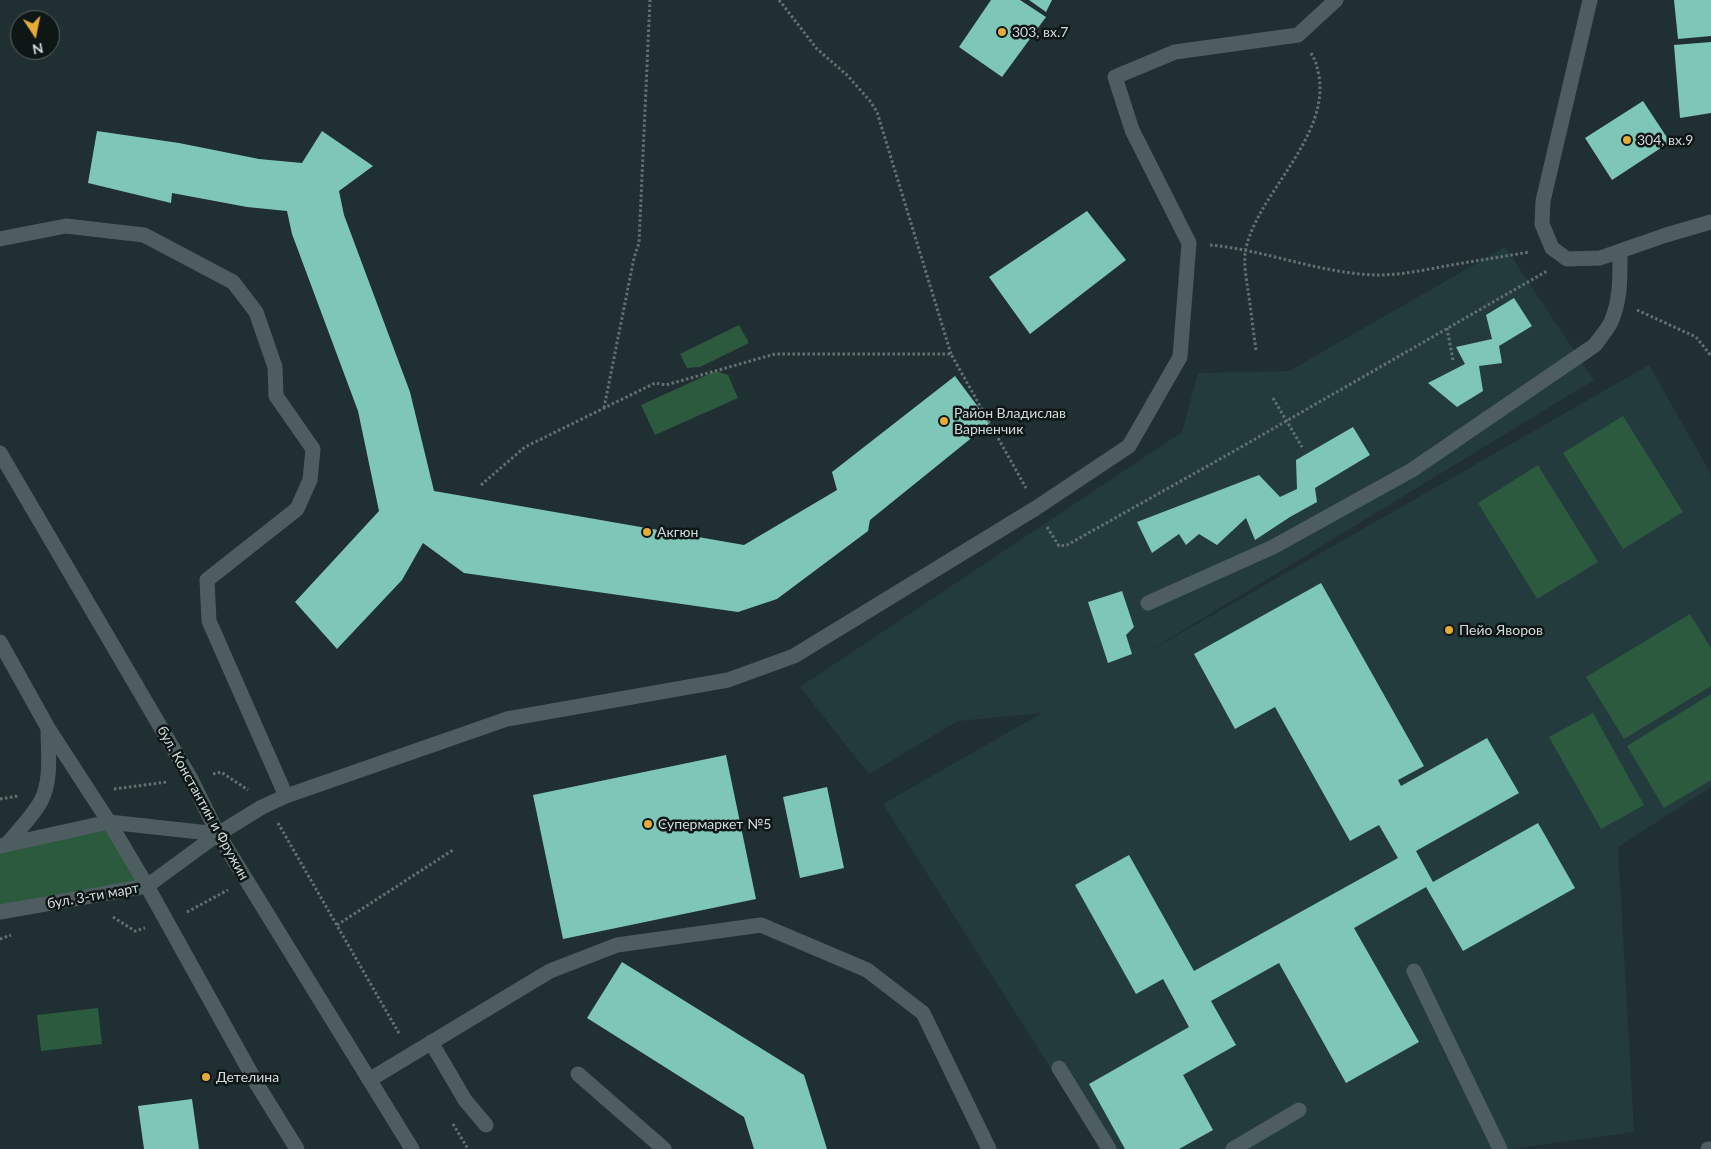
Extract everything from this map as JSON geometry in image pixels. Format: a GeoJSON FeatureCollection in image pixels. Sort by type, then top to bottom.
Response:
{"type":"FeatureCollection","features":[{"type":"Feature","properties":{"kind":"street"},"geometry":{"type":"LineString","coordinates":[[1189,243],[1132,130],[1115,77],[1174,52],[1298,35],[1336,0]]}},
{"type":"Feature","properties":{"kind":"street"},"geometry":{"type":"LineString","coordinates":[[1590,0],[1543,201],[1542,224],[1552,248],[1567,259],[1600,258],[1666,235],[1711,222]]}},
{"type":"Feature","properties":{"kind":"street"},"geometry":{"type":"LineString","coordinates":[[0,239],[66,226],[144,236],[234,282],[256,312],[275,366],[276,396],[313,449],[310,480],[297,509],[207,580],[210,621],[286,796]]}},
{"type":"Feature","properties":{"kind":"street","name":"бул. 3-ти март"},"geometry":{"type":"LineString","coordinates":[[0,912],[147,886],[218,834],[262,807],[286,796],[508,719],[728,680],[794,656],[1036,508],[1129,446],[1180,356],[1189,243]]}},
{"type":"Feature","properties":{"kind":"street"},"geometry":{"type":"LineString","coordinates":[[1148,602],[1273,547],[1412,470],[1595,345],[1610,324],[1618,302],[1620,251]]}},
{"type":"Feature","properties":{"kind":"street","name":"бул. Константин и Фружин"},"geometry":{"type":"LineString","coordinates":[[0,453],[191,779],[218,834],[412,1149]]}},
{"type":"Feature","properties":{"kind":"street"},"geometry":{"type":"LineString","coordinates":[[0,642],[48,728],[147,886],[258,1086],[297,1149]]}},
{"type":"Feature","properties":{"kind":"street"},"geometry":{"type":"LineString","coordinates":[[3,845],[41,801],[47,785],[49,764],[48,728]]}},
{"type":"Feature","properties":{"kind":"street"},"geometry":{"type":"LineString","coordinates":[[3,845],[108,822],[218,834]]}},
{"type":"Feature","properties":{"kind":"street"},"geometry":{"type":"LineString","coordinates":[[369,1080],[550,971],[617,945],[761,926],[867,970],[923,1013],[989,1149]]}},
{"type":"Feature","properties":{"kind":"street"},"geometry":{"type":"LineString","coordinates":[[1414,971],[1500,1149]]}},
{"type":"Feature","properties":{"kind":"street"},"geometry":{"type":"LineString","coordinates":[[431,1042],[465,1100],[486,1125]]}},
{"type":"Feature","properties":{"kind":"street"},"geometry":{"type":"LineString","coordinates":[[1059,1068],[1109,1149]]}},
{"type":"Feature","properties":{"kind":"street"},"geometry":{"type":"LineString","coordinates":[[578,1074],[664,1149]]}},
{"type":"Feature","properties":{"kind":"street"},"geometry":{"type":"LineString","coordinates":[[1233,1149],[1299,1110]]}},
{"type":"Feature","properties":{"kind":"path"},"geometry":{"type":"LineString","coordinates":[[603,409],[634,258],[639,243],[650,0]]}},
{"type":"Feature","properties":{"kind":"path"},"geometry":{"type":"LineString","coordinates":[[779,0],[817,48],[847,75],[877,112],[951,354],[1058,546],[1067,545],[1567,259]]}},
{"type":"Feature","properties":{"kind":"path"},"geometry":{"type":"LineString","coordinates":[[1256,350],[1246,274],[1245,250],[1251,231],[1303,143],[1317,109],[1320,85],[1316,59],[1298,35]]}},
{"type":"Feature","properties":{"kind":"path"},"geometry":{"type":"LineString","coordinates":[[1189,243],[1233,247],[1348,272],[1377,275],[1403,274],[1552,248]]}},
{"type":"Feature","properties":{"kind":"path"},"geometry":{"type":"LineString","coordinates":[[1618,302],[1696,337],[1711,356]]}},
{"type":"Feature","properties":{"kind":"path"},"geometry":{"type":"LineString","coordinates":[[1447,328],[1453,360]]}},
{"type":"Feature","properties":{"kind":"path"},"geometry":{"type":"LineString","coordinates":[[482,485],[525,448],[655,383],[666,385],[775,354],[951,354]]}},
{"type":"Feature","properties":{"kind":"path"},"geometry":{"type":"LineString","coordinates":[[1273,398],[1302,447]]}},
{"type":"Feature","properties":{"kind":"path"},"geometry":{"type":"LineString","coordinates":[[337,925],[453,850]]}},
{"type":"Feature","properties":{"kind":"path"},"geometry":{"type":"LineString","coordinates":[[105,918],[114,916],[135,930],[167,923],[246,880]]}},
{"type":"Feature","properties":{"kind":"path"},"geometry":{"type":"LineString","coordinates":[[0,939],[13,934]]}},
{"type":"Feature","properties":{"kind":"shaded area","name":"Пейо Яворов"},"geometry":{"type":"Polygon","coordinates":[[[1505,247],[1594,380],[1141,656],[1649,365],[1711,474],[1711,787],[1618,847],[1634,1132],[1512,1149],[1102,1149],[883,804],[1042,713],[958,721],[869,774],[800,687],[1182,432],[1198,373],[1289,371],[1505,247]]]}},
{"type":"Feature","properties":{"kind":"green space"},"geometry":{"type":"Polygon","coordinates":[[[739,325],[749,343],[700,367],[687,368],[680,354],[739,325]]]}},
{"type":"Feature","properties":{"kind":"green space"},"geometry":{"type":"Polygon","coordinates":[[[716,371],[728,375],[738,398],[655,435],[641,405],[716,371]]]}},
{"type":"Feature","properties":{"kind":"green space"},"geometry":{"type":"Polygon","coordinates":[[[1623,416],[1683,512],[1623,549],[1563,453],[1623,416]]]}},
{"type":"Feature","properties":{"kind":"green space"},"geometry":{"type":"Polygon","coordinates":[[[1538,465],[1598,562],[1537,599],[1478,503],[1538,465]]]}},
{"type":"Feature","properties":{"kind":"green space"},"geometry":{"type":"Polygon","coordinates":[[[1690,614],[1711,648],[1711,686],[1624,739],[1586,677],[1690,614]]]}},
{"type":"Feature","properties":{"kind":"green space"},"geometry":{"type":"Polygon","coordinates":[[[1711,694],[1711,780],[1664,808],[1627,746],[1711,694]]]}},
{"type":"Feature","properties":{"kind":"green space"},"geometry":{"type":"Polygon","coordinates":[[[1593,713],[1644,805],[1601,829],[1549,737],[1593,713]]]}},
{"type":"Feature","properties":{"kind":"green space"},"geometry":{"type":"Polygon","coordinates":[[[108,822],[147,886],[0,912],[0,846],[108,822]]]}},
{"type":"Feature","properties":{"kind":"green space"},"geometry":{"type":"Polygon","coordinates":[[[98,1008],[102,1044],[41,1051],[37,1015],[98,1008]]]}},
{"type":"Feature","properties":{"kind":"building","name":"303, вх.7"},"geometry":{"type":"Polygon","coordinates":[[[991,0],[1020,0],[1046,17],[1002,77],[959,47],[991,0]]]}},
{"type":"Feature","properties":{"kind":"building"},"geometry":{"type":"Polygon","coordinates":[[[1029,0],[1052,0],[1046,12],[1029,0]]]}},
{"type":"Feature","properties":{"kind":"building"},"geometry":{"type":"Polygon","coordinates":[[[1674,0],[1711,0],[1711,36],[1678,39],[1674,0]]]}},
{"type":"Feature","properties":{"kind":"building"},"geometry":{"type":"Polygon","coordinates":[[[1711,42],[1711,113],[1680,118],[1674,45],[1711,42]]]}},
{"type":"Feature","properties":{"kind":"building","name":"304, вх.9"},"geometry":{"type":"Polygon","coordinates":[[[1643,101],[1670,142],[1612,180],[1585,138],[1643,101]]]}},
{"type":"Feature","properties":{"kind":"building"},"geometry":{"type":"Polygon","coordinates":[[[97,131],[179,143],[259,159],[302,163],[322,131],[373,166],[339,191],[344,215],[410,392],[434,491],[744,545],[837,490],[832,472],[955,376],[990,423],[870,520],[868,531],[777,599],[738,612],[464,573],[423,543],[402,580],[337,649],[295,602],[379,511],[358,411],[292,234],[287,211],[247,207],[172,193],[171,203],[88,183],[97,131]]]}},
{"type":"Feature","properties":{"kind":"building"},"geometry":{"type":"Polygon","coordinates":[[[1087,211],[1126,260],[1030,334],[989,277],[1087,211]]]}},
{"type":"Feature","properties":{"kind":"building"},"geometry":{"type":"Polygon","coordinates":[[[1514,298],[1532,326],[1499,346],[1502,363],[1479,366],[1483,391],[1457,407],[1428,383],[1465,364],[1456,347],[1492,339],[1486,315],[1514,298]]]}},
{"type":"Feature","properties":{"kind":"building"},"geometry":{"type":"Polygon","coordinates":[[[1353,427],[1370,455],[1315,488],[1317,502],[1255,540],[1246,518],[1217,545],[1199,534],[1186,545],[1179,534],[1152,553],[1137,522],[1259,475],[1280,497],[1297,489],[1296,460],[1353,427]]]}},
{"type":"Feature","properties":{"kind":"building"},"geometry":{"type":"Polygon","coordinates":[[[1321,583],[1424,766],[1398,780],[1401,786],[1487,738],[1519,793],[1416,851],[1433,882],[1538,823],[1575,888],[1463,951],[1426,887],[1354,928],[1419,1042],[1346,1083],[1279,963],[1211,1001],[1236,1045],[1183,1075],[1213,1130],[1179,1149],[1125,1149],[1089,1084],[1189,1027],[1163,979],[1136,994],[1075,885],[1129,855],[1194,971],[1398,858],[1379,825],[1350,841],[1275,707],[1235,729],[1194,654],[1321,583]]]}},
{"type":"Feature","properties":{"kind":"building"},"geometry":{"type":"Polygon","coordinates":[[[1122,591],[1134,627],[1126,635],[1132,654],[1108,663],[1088,602],[1122,591]]]}},
{"type":"Feature","properties":{"kind":"building"},"geometry":{"type":"Polygon","coordinates":[[[726,755],[756,899],[563,939],[533,795],[726,755]]]}},
{"type":"Feature","properties":{"kind":"building"},"geometry":{"type":"Polygon","coordinates":[[[827,787],[844,868],[800,878],[783,797],[827,787]]]}},
{"type":"Feature","properties":{"kind":"building"},"geometry":{"type":"Polygon","coordinates":[[[622,962],[804,1075],[827,1149],[754,1149],[744,1117],[587,1018],[622,962]]]}},
{"type":"Feature","properties":{"kind":"building"},"geometry":{"type":"Polygon","coordinates":[[[192,1099],[199,1149],[144,1149],[138,1106],[192,1099]]]}},
{"type":"Feature","properties":{"kind":"place","name":"303, вх.7"},"geometry":{"type":"Point","coordinates":[1002,32]}},
{"type":"Feature","properties":{"kind":"place","name":"304, вх.9"},"geometry":{"type":"Point","coordinates":[1627,140]}},
{"type":"Feature","properties":{"kind":"place","name":"Район Владислав Варненчик"},"geometry":{"type":"Point","coordinates":[944,421]}},
{"type":"Feature","properties":{"kind":"place","name":"Акгюн"},"geometry":{"type":"Point","coordinates":[647,532]}},
{"type":"Feature","properties":{"kind":"place","name":"Пейо Яворов"},"geometry":{"type":"Point","coordinates":[1449,630]}},
{"type":"Feature","properties":{"kind":"place","name":"Супермаркет №5"},"geometry":{"type":"Point","coordinates":[648,824]}},
{"type":"Feature","properties":{"kind":"place","name":"Детелина"},"geometry":{"type":"Point","coordinates":[206,1077]}}]}
